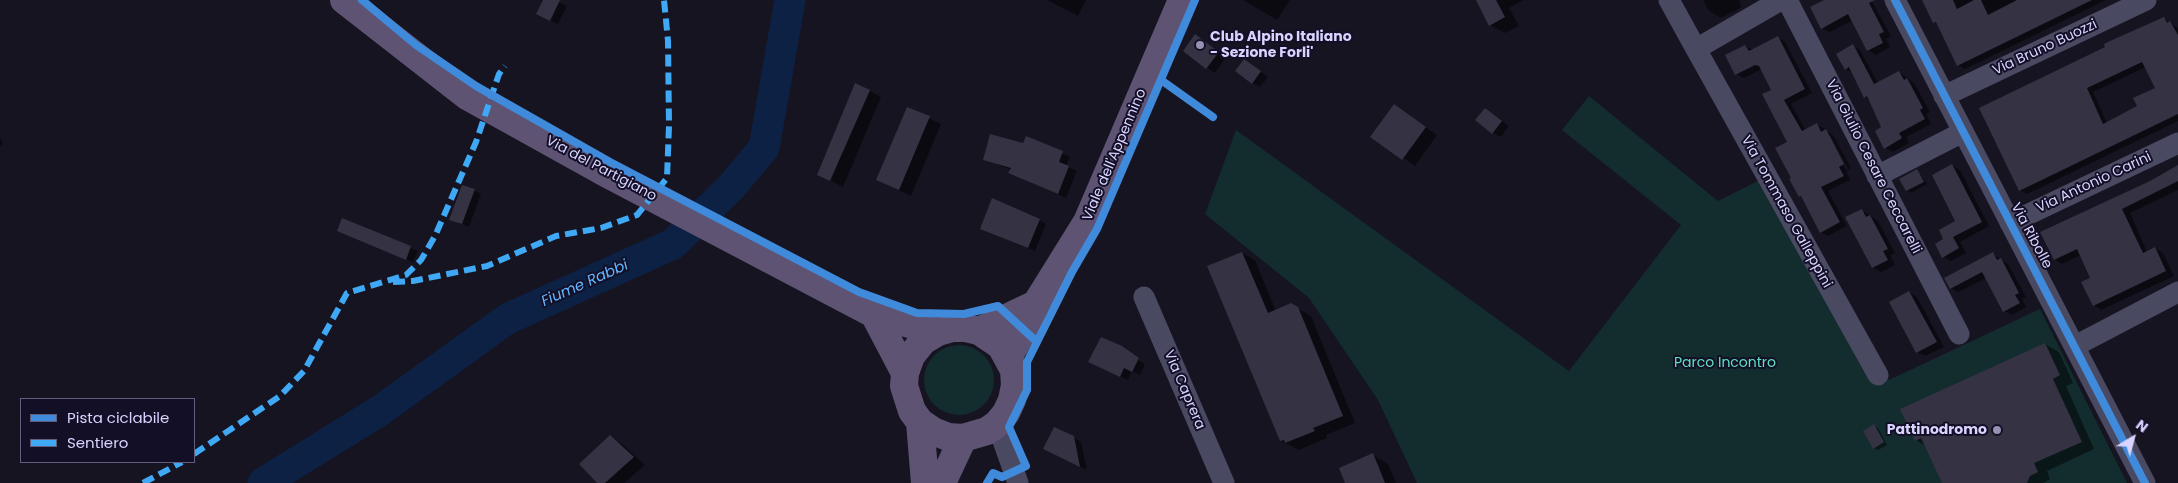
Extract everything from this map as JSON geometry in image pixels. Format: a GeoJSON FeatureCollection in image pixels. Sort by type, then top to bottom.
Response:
{"type":"FeatureCollection","features":[{"type":"Feature","properties":{"kind":"main road","name":"Via del Partigiano"},"geometry":{"type":"LineString","coordinates":[[344,0],[467,96],[602,171],[874,314],[938,332]]}},
{"type":"Feature","properties":{"kind":"main road","name":"Viale dell'Appennino"},"geometry":{"type":"LineString","coordinates":[[1008,357],[1036,304],[1087,222],[1182,0]]}},
{"type":"Feature","properties":{"kind":"main road"},"geometry":{"type":"LineString","coordinates":[[979,331],[1036,304]]}},
{"type":"Feature","properties":{"kind":"main road"},"geometry":{"type":"LineString","coordinates":[[874,314],[905,373],[907,399],[920,422],[925,483]]}},
{"type":"Feature","properties":{"kind":"main road"},"geometry":{"type":"LineString","coordinates":[[905,373],[911,356],[922,342],[938,332],[966,328],[979,331],[1001,346],[1014,370],[1014,392],[1006,413],[997,424],[987,431],[964,438],[948,437],[933,431],[920,422]]}},
{"type":"Feature","properties":{"kind":"main road"},"geometry":{"type":"LineString","coordinates":[[942,483],[964,438]]}},
{"type":"Feature","properties":{"kind":"street","name":"Via Tommaso Galleppini"},"geometry":{"type":"LineString","coordinates":[[1669,0],[1878,376]]}},
{"type":"Feature","properties":{"kind":"street"},"geometry":{"type":"LineString","coordinates":[[1696,49],[1781,0]]}},
{"type":"Feature","properties":{"kind":"street","name":"Via Giulio Cesare Ceccarelli"},"geometry":{"type":"LineString","coordinates":[[1787,0],[1959,334]]}},
{"type":"Feature","properties":{"kind":"street","name":"Via Ribolle"},"geometry":{"type":"LineString","coordinates":[[1895,0],[2145,483]]}},
{"type":"Feature","properties":{"kind":"street","name":"Via Bruno Buozzi"},"geometry":{"type":"LineString","coordinates":[[1944,96],[2146,0]]}},
{"type":"Feature","properties":{"kind":"street"},"geometry":{"type":"LineString","coordinates":[[1877,176],[1963,132]]}},
{"type":"Feature","properties":{"kind":"street","name":"Via Antonio Carini"},"geometry":{"type":"LineString","coordinates":[[2010,223],[2178,143]]}},
{"type":"Feature","properties":{"kind":"street"},"geometry":{"type":"LineString","coordinates":[[2075,346],[2178,292]]}},
{"type":"Feature","properties":{"kind":"street","name":"Via Caprera"},"geometry":{"type":"LineString","coordinates":[[1144,297],[1224,483]]}},
{"type":"Feature","properties":{"kind":"street"},"geometry":{"type":"LineString","coordinates":[[997,424],[1018,483]]}},
{"type":"Feature","properties":{"kind":"green space","name":"Parco Incontro"},"geometry":{"type":"Polygon","coordinates":[[[1589,96],[1718,201],[1760,180],[1889,380],[2040,309],[2127,483],[1417,483],[1378,400],[1309,298],[1205,214],[1236,130],[1569,371],[1681,225],[1562,130],[1589,96]]]}},
{"type":"Feature","properties":{"kind":"green space"},"geometry":{"type":"Polygon","coordinates":[[[959,345],[972,348],[984,355],[991,367],[994,380],[991,393],[984,405],[972,412],[959,415],[946,412],[934,405],[927,393],[924,380],[927,367],[934,355],[946,348],[959,345]]]}},
{"type":"Feature","properties":{"kind":"building"},"geometry":{"type":"Polygon","coordinates":[[[543,0],[560,0],[550,21],[536,14],[543,0]]]}},
{"type":"Feature","properties":{"kind":"building"},"geometry":{"type":"Polygon","coordinates":[[[1476,0],[1496,0],[1505,17],[1489,26],[1476,0]]]}},
{"type":"Feature","properties":{"kind":"building"},"geometry":{"type":"Polygon","coordinates":[[[1824,0],[1875,0],[1869,3],[1884,32],[1879,34],[1883,43],[1867,51],[1848,14],[1821,29],[1810,7],[1824,0]]]}},
{"type":"Feature","properties":{"kind":"building"},"geometry":{"type":"Polygon","coordinates":[[[1922,0],[1953,0],[1957,9],[1974,0],[1981,0],[1988,15],[2017,0],[2092,0],[1957,66],[1936,22],[1933,23],[1922,0]]]}},
{"type":"Feature","properties":{"kind":"building"},"geometry":{"type":"Polygon","coordinates":[[[2164,17],[2167,23],[2170,21],[2178,35],[2178,114],[2019,191],[1979,108],[2105,47],[2104,44],[2164,17]],[[2142,62],[2087,88],[2103,124],[2137,106],[2133,98],[2155,88],[2142,62]]]}},
{"type":"Feature","properties":{"kind":"building"},"geometry":{"type":"Polygon","coordinates":[[[1195,34],[1219,52],[1206,69],[1183,51],[1195,34]]]}},
{"type":"Feature","properties":{"kind":"building"},"geometry":{"type":"Polygon","coordinates":[[[1778,36],[1805,89],[1784,100],[1802,131],[1817,123],[1821,132],[1826,129],[1844,164],[1839,167],[1844,176],[1821,187],[1840,222],[1820,233],[1801,196],[1799,197],[1789,179],[1791,178],[1775,148],[1787,142],[1762,94],[1771,90],[1759,66],[1755,65],[1735,75],[1725,55],[1745,45],[1749,51],[1778,36]]]}},
{"type":"Feature","properties":{"kind":"building"},"geometry":{"type":"Polygon","coordinates":[[[1853,44],[1874,84],[1899,71],[1904,80],[1907,78],[1923,108],[1920,110],[1925,119],[1899,133],[1902,138],[1884,149],[1875,131],[1881,127],[1867,96],[1864,98],[1849,67],[1845,70],[1836,54],[1853,44]]]}},
{"type":"Feature","properties":{"kind":"building"},"geometry":{"type":"Polygon","coordinates":[[[1244,59],[1261,71],[1252,84],[1235,71],[1244,59]]]}},
{"type":"Feature","properties":{"kind":"building"},"geometry":{"type":"Polygon","coordinates":[[[855,83],[870,90],[830,181],[817,175],[855,83]]]}},
{"type":"Feature","properties":{"kind":"building"},"geometry":{"type":"Polygon","coordinates":[[[1394,104],[1426,127],[1402,160],[1370,137],[1394,104]]]}},
{"type":"Feature","properties":{"kind":"building"},"geometry":{"type":"Polygon","coordinates":[[[907,107],[930,116],[899,190],[876,180],[907,107]]]}},
{"type":"Feature","properties":{"kind":"building"},"geometry":{"type":"Polygon","coordinates":[[[1485,108],[1502,121],[1492,134],[1475,120],[1485,108]]]}},
{"type":"Feature","properties":{"kind":"building"},"geometry":{"type":"Polygon","coordinates":[[[990,134],[1023,143],[1026,136],[1063,151],[1059,162],[1069,166],[1058,194],[1008,173],[1011,168],[983,160],[990,134]]]}},
{"type":"Feature","properties":{"kind":"building"},"geometry":{"type":"Polygon","coordinates":[[[1952,164],[1982,222],[1953,237],[1959,248],[1942,258],[1935,244],[1943,239],[1939,230],[1955,221],[1932,175],[1952,164]]]}},
{"type":"Feature","properties":{"kind":"building"},"geometry":{"type":"Polygon","coordinates":[[[2178,165],[2178,181],[2122,209],[2143,253],[2155,247],[2166,271],[2093,306],[2081,282],[2090,278],[2077,249],[2054,260],[2040,232],[2150,181],[2178,165]]]}},
{"type":"Feature","properties":{"kind":"building"},"geometry":{"type":"Polygon","coordinates":[[[1917,169],[1924,182],[1906,191],[1899,179],[1917,169]]]}},
{"type":"Feature","properties":{"kind":"building"},"geometry":{"type":"Polygon","coordinates":[[[462,185],[475,189],[462,224],[449,220],[462,185]]]}},
{"type":"Feature","properties":{"kind":"building"},"geometry":{"type":"Polygon","coordinates":[[[992,198],[1040,219],[1028,248],[980,229],[992,198]]]}},
{"type":"Feature","properties":{"kind":"building"},"geometry":{"type":"Polygon","coordinates":[[[1862,209],[1866,217],[1870,215],[1888,249],[1883,251],[1888,260],[1872,268],[1845,217],[1862,209]]]}},
{"type":"Feature","properties":{"kind":"building"},"geometry":{"type":"Polygon","coordinates":[[[342,218],[411,246],[406,260],[337,231],[342,218]]]}},
{"type":"Feature","properties":{"kind":"building"},"geometry":{"type":"Polygon","coordinates":[[[1242,252],[1268,313],[1291,303],[1298,307],[1343,416],[1313,428],[1315,431],[1285,443],[1284,440],[1280,441],[1207,266],[1242,252]]]}},
{"type":"Feature","properties":{"kind":"building"},"geometry":{"type":"Polygon","coordinates":[[[1993,252],[1997,260],[2001,258],[2019,293],[2015,295],[2020,303],[2003,312],[1982,272],[1950,289],[1944,278],[1993,252]]]}},
{"type":"Feature","properties":{"kind":"building"},"geometry":{"type":"Polygon","coordinates":[[[1909,291],[1937,342],[1916,353],[1889,302],[1909,291]]]}},
{"type":"Feature","properties":{"kind":"building"},"geometry":{"type":"Polygon","coordinates":[[[1101,337],[1122,346],[1139,358],[1132,372],[1124,368],[1120,377],[1088,362],[1101,337]]]}},
{"type":"Feature","properties":{"kind":"building","name":"Pattinodromo"},"geometry":{"type":"Polygon","coordinates":[[[2045,343],[2060,375],[2053,379],[2082,442],[2034,463],[2038,472],[2030,476],[2027,483],[1942,483],[1921,438],[1915,441],[1900,409],[2045,343]]]}},
{"type":"Feature","properties":{"kind":"building"},"geometry":{"type":"Polygon","coordinates":[[[1874,424],[1884,442],[1873,449],[1863,431],[1874,424]]]}},
{"type":"Feature","properties":{"kind":"building"},"geometry":{"type":"Polygon","coordinates":[[[1054,427],[1074,436],[1080,467],[1043,449],[1054,427]]]}},
{"type":"Feature","properties":{"kind":"building"},"geometry":{"type":"Polygon","coordinates":[[[610,435],[634,457],[605,483],[597,483],[579,464],[610,435]]]}},
{"type":"Feature","properties":{"kind":"building"},"geometry":{"type":"Polygon","coordinates":[[[1373,453],[1385,483],[1345,483],[1339,468],[1373,453]]]}},
{"type":"Feature","properties":{"kind":"waterway","name":"Fiume Rabbi"},"geometry":{"type":"LineString","coordinates":[[263,483],[381,410],[507,319],[673,244],[731,187],[764,148],[790,0]]}},
{"type":"Feature","properties":{"kind":"marked path"},"geometry":{"type":"LineString","coordinates":[[393,282],[413,281],[487,266],[556,236],[601,228],[637,215],[667,178],[669,126],[668,41],[664,0]]}},
{"type":"Feature","properties":{"kind":"marked path"},"geometry":{"type":"LineString","coordinates":[[195,453],[280,396],[304,371],[347,293],[406,275],[421,260],[435,236],[476,142],[499,74],[505,66]]}},
{"type":"Feature","properties":{"kind":"marked path"},"geometry":{"type":"LineString","coordinates":[[143,483],[180,463]]}},
{"type":"Feature","properties":{"kind":"cycle path"},"geometry":{"type":"LineString","coordinates":[[362,0],[416,45],[476,86],[610,162],[859,292],[917,313],[964,314],[998,306],[1037,342]]}},
{"type":"Feature","properties":{"kind":"cycle path"},"geometry":{"type":"LineString","coordinates":[[987,483],[993,473],[1002,477],[1026,466],[1009,427],[1027,390],[1027,362],[1072,272],[1097,229],[1195,0]]}},
{"type":"Feature","properties":{"kind":"cycle path"},"geometry":{"type":"LineString","coordinates":[[1895,0],[2145,483]]}},
{"type":"Feature","properties":{"kind":"cycle path"},"geometry":{"type":"LineString","coordinates":[[1161,80],[1213,117]]}},
{"type":"Feature","properties":{"kind":"place","name":"Club Alpino Italiano - Sezione Forli'"},"geometry":{"type":"Point","coordinates":[1200,45]}},
{"type":"Feature","properties":{"kind":"place","name":"Pattinodromo"},"geometry":{"type":"Point","coordinates":[1997,430]}}]}
